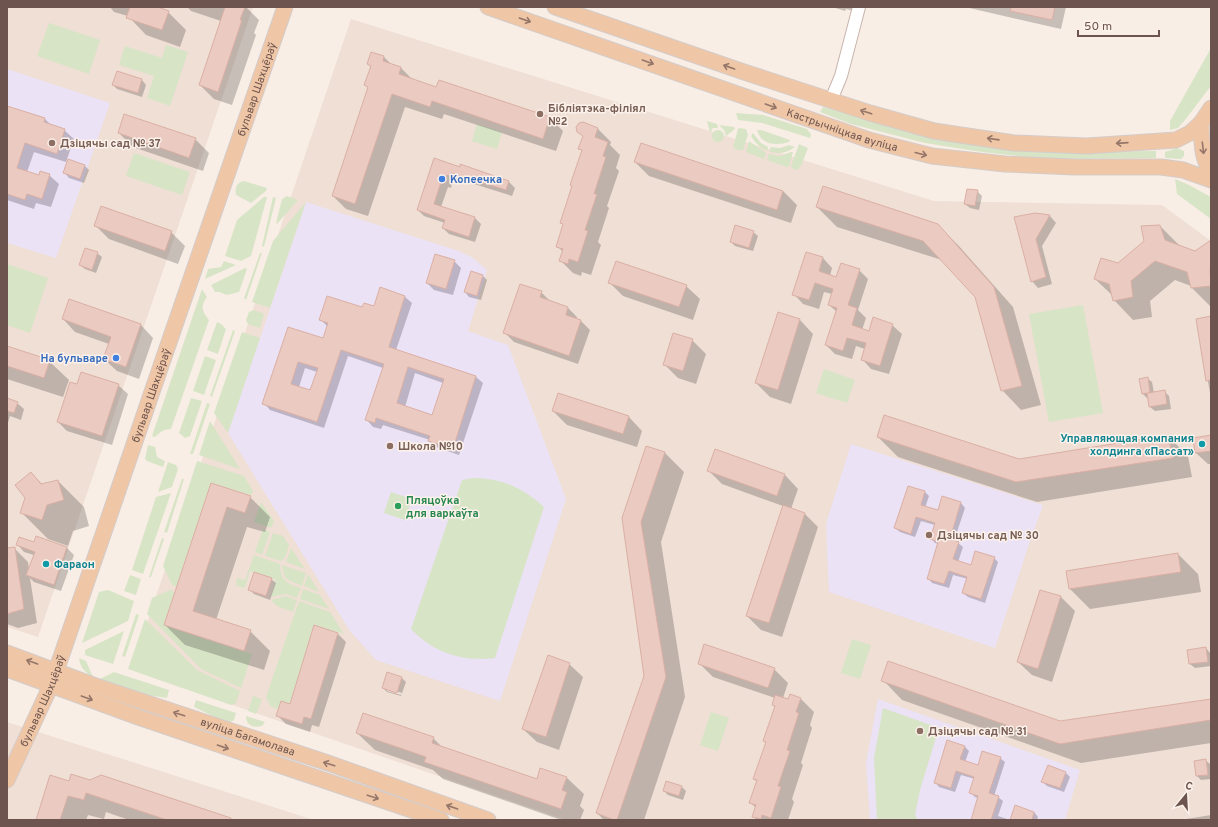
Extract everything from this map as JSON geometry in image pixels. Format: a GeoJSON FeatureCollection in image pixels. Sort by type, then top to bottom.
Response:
{"type":"FeatureCollection","features":[{"type":"Feature","properties":{"kind":"main road","name":"бульвар Шахцёраў"},"geometry":{"type":"LineString","coordinates":[[7,780],[53,678],[285,7]]}},
{"type":"Feature","properties":{"kind":"main road","name":"Кастрычніцкая вуліца"},"geometry":{"type":"LineString","coordinates":[[488,7],[869,140],[932,156],[1005,164],[1074,167],[1161,167],[1183,170],[1211,180]]}},
{"type":"Feature","properties":{"kind":"main road"},"geometry":{"type":"LineString","coordinates":[[555,7],[744,72],[870,113],[934,131],[1014,143],[1087,146],[1176,140],[1190,133],[1201,123],[1211,108]]}},
{"type":"Feature","properties":{"kind":"main road"},"geometry":{"type":"LineString","coordinates":[[1201,123],[1202,150],[1206,165],[1211,172]]}},
{"type":"Feature","properties":{"kind":"main road","name":"вуліца Багамолава"},"geometry":{"type":"LineString","coordinates":[[7,653],[53,678],[161,725],[433,819]]}},
{"type":"Feature","properties":{"kind":"main road","name":"вуліца Багамолава"},"geometry":{"type":"LineString","coordinates":[[7,669],[93,685],[236,732],[488,820]]}},
{"type":"Feature","properties":{"kind":"street"},"geometry":{"type":"LineString","coordinates":[[831,100],[841,76],[860,7]]}},
{"type":"Feature","properties":{"kind":"street"},"geometry":{"type":"LineString","coordinates":[[433,819],[434,801]]}},
{"type":"Feature","properties":{"kind":"shaded area"},"geometry":{"type":"Polygon","coordinates":[[[7,7],[253,7],[38,637],[7,627],[7,7]]]}},
{"type":"Feature","properties":{"kind":"shaded area"},"geometry":{"type":"Polygon","coordinates":[[[351,19],[934,201],[1162,205],[1211,241],[1211,820],[566,820],[131,670],[351,19]]]}},
{"type":"Feature","properties":{"kind":"shaded area","name":"Дзіцячы сад № 37"},"geometry":{"type":"Polygon","coordinates":[[[7,69],[110,103],[56,258],[7,243],[7,69]]]}},
{"type":"Feature","properties":{"kind":"shaded area","name":"Школа №10"},"geometry":{"type":"Polygon","coordinates":[[[306,202],[459,251],[473,258],[487,270],[468,331],[508,345],[566,499],[500,701],[376,660],[350,631],[228,433],[306,202]]]}},
{"type":"Feature","properties":{"kind":"shaded area","name":"Дзіцячы сад № 30"},"geometry":{"type":"Polygon","coordinates":[[[851,444],[1043,505],[995,648],[829,592],[826,524],[851,444]]]}},
{"type":"Feature","properties":{"kind":"shaded area","name":"Дзіцячы сад № 31"},"geometry":{"type":"Polygon","coordinates":[[[878,699],[1080,770],[1065,820],[870,820],[866,763],[878,699]]]}},
{"type":"Feature","properties":{"kind":"shaded area"},"geometry":{"type":"Polygon","coordinates":[[[7,722],[314,820],[7,820],[7,722]]]}},
{"type":"Feature","properties":{"kind":"green space"},"geometry":{"type":"Polygon","coordinates":[[[49,23],[100,40],[89,74],[37,56],[49,23]]]}},
{"type":"Feature","properties":{"kind":"green space"},"geometry":{"type":"Polygon","coordinates":[[[166,45],[188,52],[170,106],[147,98],[154,76],[119,65],[125,46],[162,58],[166,45]]]}},
{"type":"Feature","properties":{"kind":"green space"},"geometry":{"type":"Polygon","coordinates":[[[1211,48],[1211,86],[1178,128],[1170,130],[1170,121],[1211,48]]]}},
{"type":"Feature","properties":{"kind":"green space"},"geometry":{"type":"Polygon","coordinates":[[[823,107],[914,132],[1062,152],[1156,151],[1156,158],[1046,159],[982,152],[925,143],[851,124],[820,112],[823,107]]]}},
{"type":"Feature","properties":{"kind":"green space"},"geometry":{"type":"Polygon","coordinates":[[[736,113],[763,115],[807,129],[811,134],[810,138],[762,123],[738,120],[736,113]]]}},
{"type":"Feature","properties":{"kind":"green space"},"geometry":{"type":"Polygon","coordinates":[[[707,121],[717,124],[718,128],[713,128],[710,133],[707,121]]]}},
{"type":"Feature","properties":{"kind":"green space"},"geometry":{"type":"Polygon","coordinates":[[[477,124],[502,132],[497,149],[472,141],[477,124]]]}},
{"type":"Feature","properties":{"kind":"green space"},"geometry":{"type":"Polygon","coordinates":[[[719,125],[734,127],[735,129],[726,136],[724,130],[719,125]]]}},
{"type":"Feature","properties":{"kind":"green space"},"geometry":{"type":"Polygon","coordinates":[[[739,128],[746,129],[748,135],[743,150],[737,150],[733,147],[739,128]]]}},
{"type":"Feature","properties":{"kind":"green space"},"geometry":{"type":"Polygon","coordinates":[[[718,130],[722,132],[724,136],[722,140],[718,142],[714,140],[712,136],[714,132],[718,130]]]}},
{"type":"Feature","properties":{"kind":"green space"},"geometry":{"type":"Polygon","coordinates":[[[757,130],[790,140],[789,142],[779,144],[770,143],[762,139],[757,130]]]}},
{"type":"Feature","properties":{"kind":"green space"},"geometry":{"type":"Polygon","coordinates":[[[753,133],[761,143],[768,147],[767,151],[754,141],[751,136],[753,133]]]}},
{"type":"Feature","properties":{"kind":"green space"},"geometry":{"type":"Polygon","coordinates":[[[749,141],[766,153],[764,159],[746,152],[749,141]]]}},
{"type":"Feature","properties":{"kind":"green space"},"geometry":{"type":"Polygon","coordinates":[[[799,144],[808,148],[801,166],[797,170],[791,166],[799,144]]]}},
{"type":"Feature","properties":{"kind":"green space"},"geometry":{"type":"Polygon","coordinates":[[[789,145],[795,147],[782,153],[769,151],[771,147],[780,148],[789,145]]]}},
{"type":"Feature","properties":{"kind":"green space"},"geometry":{"type":"Polygon","coordinates":[[[1177,148],[1184,151],[1184,156],[1181,159],[1165,158],[1165,152],[1177,148]]]}},
{"type":"Feature","properties":{"kind":"green space"},"geometry":{"type":"Polygon","coordinates":[[[793,152],[789,166],[787,167],[767,160],[769,154],[780,156],[793,152]]]}},
{"type":"Feature","properties":{"kind":"green space"},"geometry":{"type":"Polygon","coordinates":[[[134,153],[190,172],[182,195],[126,176],[134,153]]]}},
{"type":"Feature","properties":{"kind":"green space"},"geometry":{"type":"Polygon","coordinates":[[[1175,179],[1211,197],[1211,219],[1177,194],[1175,179]]]}},
{"type":"Feature","properties":{"kind":"green space"},"geometry":{"type":"Polygon","coordinates":[[[244,181],[267,188],[266,191],[251,203],[236,195],[237,186],[239,183],[244,181]]]}},
{"type":"Feature","properties":{"kind":"green space"},"geometry":{"type":"Polygon","coordinates":[[[287,196],[298,200],[277,224],[282,199],[287,196]]]}},
{"type":"Feature","properties":{"kind":"green space"},"geometry":{"type":"Polygon","coordinates":[[[264,197],[267,197],[251,256],[241,261],[225,256],[237,220],[264,197]]]}},
{"type":"Feature","properties":{"kind":"green space"},"geometry":{"type":"Polygon","coordinates":[[[273,197],[276,198],[264,247],[262,246],[273,197]]]}},
{"type":"Feature","properties":{"kind":"green space"},"geometry":{"type":"Polygon","coordinates":[[[306,202],[270,308],[252,302],[273,241],[306,202]]]}},
{"type":"Feature","properties":{"kind":"green space"},"geometry":{"type":"Polygon","coordinates":[[[260,253],[262,253],[246,300],[244,298],[260,253]]]}},
{"type":"Feature","properties":{"kind":"green space"},"geometry":{"type":"Polygon","coordinates":[[[224,261],[236,265],[205,279],[208,269],[221,267],[224,261]]]}},
{"type":"Feature","properties":{"kind":"green space"},"geometry":{"type":"Polygon","coordinates":[[[7,264],[48,278],[30,333],[7,325],[7,264]]]}},
{"type":"Feature","properties":{"kind":"green space"},"geometry":{"type":"Polygon","coordinates":[[[245,268],[247,269],[239,292],[227,295],[215,292],[211,285],[245,268]]]}},
{"type":"Feature","properties":{"kind":"green space"},"geometry":{"type":"Polygon","coordinates":[[[202,289],[207,297],[203,303],[203,309],[209,320],[171,429],[162,431],[155,437],[152,436],[202,289]]]}},
{"type":"Feature","properties":{"kind":"green space"},"geometry":{"type":"Polygon","coordinates":[[[1083,305],[1103,413],[1049,422],[1029,314],[1083,305]]]}},
{"type":"Feature","properties":{"kind":"green space"},"geometry":{"type":"Polygon","coordinates":[[[254,310],[264,314],[260,328],[248,324],[246,320],[249,312],[254,310]]]}},
{"type":"Feature","properties":{"kind":"green space"},"geometry":{"type":"Polygon","coordinates":[[[217,322],[226,329],[218,354],[207,350],[217,322]]]}},
{"type":"Feature","properties":{"kind":"green space"},"geometry":{"type":"Polygon","coordinates":[[[233,330],[235,331],[212,397],[210,396],[233,330]]]}},
{"type":"Feature","properties":{"kind":"green space"},"geometry":{"type":"Polygon","coordinates":[[[242,332],[260,338],[228,433],[214,413],[242,332]]]}},
{"type":"Feature","properties":{"kind":"green space"},"geometry":{"type":"Polygon","coordinates":[[[205,356],[216,360],[204,395],[193,391],[205,356]]]}},
{"type":"Feature","properties":{"kind":"green space"},"geometry":{"type":"Polygon","coordinates":[[[824,369],[855,380],[847,403],[816,393],[824,369]]]}},
{"type":"Feature","properties":{"kind":"green space"},"geometry":{"type":"Polygon","coordinates":[[[191,398],[202,401],[190,436],[185,438],[179,433],[191,398]]]}},
{"type":"Feature","properties":{"kind":"green space"},"geometry":{"type":"Polygon","coordinates":[[[207,403],[210,404],[193,454],[190,454],[207,403]]]}},
{"type":"Feature","properties":{"kind":"green space"},"geometry":{"type":"Polygon","coordinates":[[[210,421],[240,469],[199,455],[210,421]]]}},
{"type":"Feature","properties":{"kind":"green space"},"geometry":{"type":"Polygon","coordinates":[[[148,445],[155,447],[157,457],[165,461],[163,467],[145,459],[148,445]]]}},
{"type":"Feature","properties":{"kind":"green space"},"geometry":{"type":"Polygon","coordinates":[[[197,461],[244,476],[253,491],[251,495],[211,483],[177,587],[172,585],[163,566],[197,461]]]}},
{"type":"Feature","properties":{"kind":"green space"},"geometry":{"type":"Polygon","coordinates":[[[168,462],[176,465],[178,469],[172,487],[158,492],[168,462]]]}},
{"type":"Feature","properties":{"kind":"green space"},"geometry":{"type":"Polygon","coordinates":[[[483,478],[512,485],[528,494],[544,507],[495,658],[471,659],[449,654],[429,644],[411,629],[462,480],[483,478]]]}},
{"type":"Feature","properties":{"kind":"green space"},"geometry":{"type":"Polygon","coordinates":[[[182,479],[184,479],[167,533],[164,532],[182,479]]]}},
{"type":"Feature","properties":{"kind":"green space","name":"Пляцоўка для варкаўта"},"geometry":{"type":"Polygon","coordinates":[[[391,492],[412,499],[405,520],[384,513],[391,492]]]}},
{"type":"Feature","properties":{"kind":"green space"},"geometry":{"type":"Polygon","coordinates":[[[171,493],[143,574],[132,570],[156,497],[171,493]]]}},
{"type":"Feature","properties":{"kind":"green space"},"geometry":{"type":"Polygon","coordinates":[[[261,502],[274,521],[271,528],[254,522],[261,502]]]}},
{"type":"Feature","properties":{"kind":"green space"},"geometry":{"type":"Polygon","coordinates":[[[263,529],[270,532],[262,555],[255,552],[263,529]]]}},
{"type":"Feature","properties":{"kind":"green space"},"geometry":{"type":"Polygon","coordinates":[[[273,533],[283,536],[289,545],[285,558],[281,561],[265,556],[273,533]]]}},
{"type":"Feature","properties":{"kind":"green space"},"geometry":{"type":"Polygon","coordinates":[[[162,538],[164,539],[151,577],[149,577],[162,538]]]}},
{"type":"Feature","properties":{"kind":"green space"},"geometry":{"type":"Polygon","coordinates":[[[291,548],[305,569],[286,562],[291,548]]]}},
{"type":"Feature","properties":{"kind":"green space"},"geometry":{"type":"Polygon","coordinates":[[[254,555],[280,564],[283,578],[288,583],[301,588],[297,598],[286,594],[271,597],[276,580],[250,571],[245,587],[243,588],[236,585],[237,578],[245,580],[254,555]]]}},
{"type":"Feature","properties":{"kind":"green space"},"geometry":{"type":"Polygon","coordinates":[[[282,565],[306,573],[302,586],[286,579],[282,565]]]}},
{"type":"Feature","properties":{"kind":"green space"},"geometry":{"type":"Polygon","coordinates":[[[308,574],[319,592],[304,586],[308,574]]]}},
{"type":"Feature","properties":{"kind":"green space"},"geometry":{"type":"Polygon","coordinates":[[[130,575],[141,579],[136,595],[124,591],[130,575]]]}},
{"type":"Feature","properties":{"kind":"green space"},"geometry":{"type":"Polygon","coordinates":[[[303,589],[320,595],[329,609],[300,599],[303,589]]]}},
{"type":"Feature","properties":{"kind":"green space"},"geometry":{"type":"Polygon","coordinates":[[[108,590],[134,601],[128,621],[82,643],[99,592],[108,590]]]}},
{"type":"Feature","properties":{"kind":"green space"},"geometry":{"type":"Polygon","coordinates":[[[170,590],[175,592],[165,625],[252,654],[241,688],[201,669],[147,614],[152,598],[170,590]]]}},
{"type":"Feature","properties":{"kind":"green space"},"geometry":{"type":"Polygon","coordinates":[[[286,596],[297,600],[293,612],[277,606],[271,600],[286,596]]]}},
{"type":"Feature","properties":{"kind":"green space"},"geometry":{"type":"Polygon","coordinates":[[[299,601],[330,612],[344,634],[314,625],[290,704],[281,701],[278,709],[271,707],[266,697],[299,601]]]}},
{"type":"Feature","properties":{"kind":"green space"},"geometry":{"type":"Polygon","coordinates":[[[136,614],[139,615],[125,657],[122,656],[136,614]]]}},
{"type":"Feature","properties":{"kind":"green space"},"geometry":{"type":"Polygon","coordinates":[[[145,619],[197,670],[240,691],[236,703],[231,705],[128,669],[145,619]]]}},
{"type":"Feature","properties":{"kind":"green space"},"geometry":{"type":"Polygon","coordinates":[[[124,631],[113,664],[85,655],[85,650],[124,631]]]}},
{"type":"Feature","properties":{"kind":"green space"},"geometry":{"type":"Polygon","coordinates":[[[852,639],[871,645],[860,679],[841,673],[852,639]]]}},
{"type":"Feature","properties":{"kind":"green space"},"geometry":{"type":"Polygon","coordinates":[[[79,658],[86,661],[93,677],[83,669],[79,658]]]}},
{"type":"Feature","properties":{"kind":"green space"},"geometry":{"type":"Polygon","coordinates":[[[114,672],[169,690],[167,698],[147,695],[100,679],[114,672]]]}},
{"type":"Feature","properties":{"kind":"green space"},"geometry":{"type":"Polygon","coordinates":[[[253,696],[262,699],[256,714],[248,711],[253,696]]]}},
{"type":"Feature","properties":{"kind":"green space"},"geometry":{"type":"Polygon","coordinates":[[[196,700],[236,713],[234,720],[230,722],[217,718],[194,707],[196,700]]]}},
{"type":"Feature","properties":{"kind":"green space"},"geometry":{"type":"Polygon","coordinates":[[[883,708],[939,728],[920,790],[915,815],[918,820],[877,820],[874,758],[883,708]]]}},
{"type":"Feature","properties":{"kind":"green space"},"geometry":{"type":"Polygon","coordinates":[[[711,712],[729,718],[718,751],[700,745],[711,712]]]}},
{"type":"Feature","properties":{"kind":"green space"},"geometry":{"type":"Polygon","coordinates":[[[246,716],[265,722],[262,726],[251,726],[247,722],[246,716]]]}},
{"type":"Feature","properties":{"kind":"building"},"geometry":{"type":"Polygon","coordinates":[[[130,7],[158,7],[169,11],[162,30],[126,18],[130,7]]]}},
{"type":"Feature","properties":{"kind":"building"},"geometry":{"type":"Polygon","coordinates":[[[225,7],[245,7],[218,92],[199,85],[225,7]]]}},
{"type":"Feature","properties":{"kind":"building"},"geometry":{"type":"Polygon","coordinates":[[[1011,7],[1055,7],[1052,20],[1010,11],[1011,7]]]}},
{"type":"Feature","properties":{"kind":"building"},"geometry":{"type":"Polygon","coordinates":[[[371,52],[384,56],[383,61],[401,67],[399,74],[436,87],[439,80],[550,117],[543,139],[432,101],[430,107],[392,94],[355,204],[332,196],[368,87],[364,85],[371,66],[367,64],[371,52]]]}},
{"type":"Feature","properties":{"kind":"building"},"geometry":{"type":"Polygon","coordinates":[[[117,71],[142,79],[138,93],[112,85],[117,71]]]}},
{"type":"Feature","properties":{"kind":"building"},"geometry":{"type":"Polygon","coordinates":[[[7,106],[45,118],[44,122],[65,129],[57,154],[25,143],[17,168],[39,175],[40,171],[50,174],[42,199],[27,194],[25,200],[7,194],[7,106]]]}},
{"type":"Feature","properties":{"kind":"building"},"geometry":{"type":"Polygon","coordinates":[[[124,114],[196,138],[189,158],[118,133],[124,114]]]}},
{"type":"Feature","properties":{"kind":"building"},"geometry":{"type":"Polygon","coordinates":[[[583,122],[598,128],[595,137],[608,142],[603,156],[606,157],[594,194],[597,194],[585,230],[588,231],[578,262],[569,259],[568,264],[559,261],[563,249],[556,247],[563,224],[560,223],[572,186],[570,185],[582,150],[578,149],[583,136],[577,132],[576,127],[579,123],[583,122]]]}},
{"type":"Feature","properties":{"kind":"building"},"geometry":{"type":"Polygon","coordinates":[[[641,143],[783,191],[777,210],[634,162],[641,143]]]}},
{"type":"Feature","properties":{"kind":"building"},"geometry":{"type":"Polygon","coordinates":[[[434,158],[460,167],[460,164],[509,181],[506,190],[451,173],[451,176],[447,175],[445,183],[441,182],[434,204],[475,217],[469,237],[442,228],[445,220],[417,210],[434,158]]]}},
{"type":"Feature","properties":{"kind":"building"},"geometry":{"type":"Polygon","coordinates":[[[68,159],[85,165],[80,179],[63,173],[68,159]]]}},
{"type":"Feature","properties":{"kind":"building"},"geometry":{"type":"Polygon","coordinates":[[[823,186],[938,224],[994,287],[1022,386],[1001,391],[975,297],[923,241],[816,207],[823,186]]]}},
{"type":"Feature","properties":{"kind":"building"},"geometry":{"type":"Polygon","coordinates":[[[967,189],[978,190],[975,206],[964,204],[967,189]]]}},
{"type":"Feature","properties":{"kind":"building"},"geometry":{"type":"Polygon","coordinates":[[[101,206],[172,231],[165,251],[94,226],[101,206]]]}},
{"type":"Feature","properties":{"kind":"building"},"geometry":{"type":"Polygon","coordinates":[[[1035,213],[1050,215],[1036,239],[1046,277],[1031,282],[1014,217],[1035,213]]]}},
{"type":"Feature","properties":{"kind":"building"},"geometry":{"type":"Polygon","coordinates":[[[735,225],[754,231],[749,248],[730,242],[735,225]]]}},
{"type":"Feature","properties":{"kind":"building"},"geometry":{"type":"Polygon","coordinates":[[[1160,225],[1165,240],[1195,251],[1211,240],[1211,286],[1191,288],[1187,272],[1155,261],[1131,281],[1133,297],[1113,301],[1109,284],[1094,279],[1101,258],[1118,263],[1144,241],[1141,226],[1160,225]]]}},
{"type":"Feature","properties":{"kind":"building"},"geometry":{"type":"Polygon","coordinates":[[[85,248],[98,252],[92,270],[79,265],[85,248]]]}},
{"type":"Feature","properties":{"kind":"building"},"geometry":{"type":"Polygon","coordinates":[[[806,252],[823,257],[819,271],[836,277],[841,263],[860,269],[848,305],[857,308],[852,325],[869,331],[873,317],[893,324],[880,366],[861,360],[866,343],[847,338],[843,351],[825,345],[837,308],[828,305],[833,289],[815,283],[809,300],[792,295],[806,252]]]}},
{"type":"Feature","properties":{"kind":"building"},"geometry":{"type":"Polygon","coordinates":[[[435,254],[455,260],[446,289],[426,283],[435,254]]]}},
{"type":"Feature","properties":{"kind":"building"},"geometry":{"type":"Polygon","coordinates":[[[616,261],[687,285],[679,307],[608,283],[616,261]]]}},
{"type":"Feature","properties":{"kind":"building"},"geometry":{"type":"Polygon","coordinates":[[[471,271],[483,275],[477,296],[464,292],[471,271]]]}},
{"type":"Feature","properties":{"kind":"building"},"geometry":{"type":"Polygon","coordinates":[[[520,284],[542,291],[540,297],[568,307],[566,315],[581,320],[569,356],[503,333],[520,284]]]}},
{"type":"Feature","properties":{"kind":"building"},"geometry":{"type":"Polygon","coordinates":[[[380,287],[405,296],[389,347],[476,376],[453,449],[428,441],[430,436],[376,418],[375,423],[365,420],[384,364],[341,350],[317,422],[262,404],[288,327],[323,338],[328,323],[319,320],[327,296],[362,307],[364,303],[374,306],[380,287]],[[298,362],[291,384],[310,390],[318,368],[298,362]],[[408,367],[397,403],[432,415],[444,379],[408,367]]]}},
{"type":"Feature","properties":{"kind":"building"},"geometry":{"type":"Polygon","coordinates":[[[69,299],[141,324],[126,367],[103,359],[111,337],[62,319],[69,299]]]}},
{"type":"Feature","properties":{"kind":"building"},"geometry":{"type":"Polygon","coordinates":[[[778,312],[800,319],[778,390],[755,383],[778,312]]]}},
{"type":"Feature","properties":{"kind":"building"},"geometry":{"type":"Polygon","coordinates":[[[1211,316],[1211,380],[1206,381],[1196,319],[1211,316]]]}},
{"type":"Feature","properties":{"kind":"building"},"geometry":{"type":"Polygon","coordinates":[[[673,333],[693,339],[683,371],[663,365],[673,333]]]}},
{"type":"Feature","properties":{"kind":"building"},"geometry":{"type":"Polygon","coordinates":[[[7,346],[50,360],[44,378],[7,366],[7,346]]]}},
{"type":"Feature","properties":{"kind":"building"},"geometry":{"type":"Polygon","coordinates":[[[81,372],[119,384],[102,436],[57,422],[70,382],[77,384],[81,372]]]}},
{"type":"Feature","properties":{"kind":"building"},"geometry":{"type":"Polygon","coordinates":[[[1148,377],[1150,392],[1148,393],[1165,390],[1167,404],[1149,407],[1147,393],[1142,394],[1139,379],[1148,377]]]}},
{"type":"Feature","properties":{"kind":"building"},"geometry":{"type":"Polygon","coordinates":[[[558,393],[629,416],[623,434],[552,411],[558,393]]]}},
{"type":"Feature","properties":{"kind":"building"},"geometry":{"type":"Polygon","coordinates":[[[7,398],[18,402],[14,413],[7,411],[7,398]]]}},
{"type":"Feature","properties":{"kind":"building"},"geometry":{"type":"Polygon","coordinates":[[[884,415],[1019,459],[1168,435],[1173,458],[1016,482],[877,437],[884,415]]]}},
{"type":"Feature","properties":{"kind":"building","name":"Управляющая компания холдинга «Пассат»"},"geometry":{"type":"Polygon","coordinates":[[[1211,435],[1211,451],[1195,453],[1193,438],[1211,435]]]}},
{"type":"Feature","properties":{"kind":"building"},"geometry":{"type":"Polygon","coordinates":[[[646,446],[665,452],[641,522],[666,677],[617,820],[614,820],[596,813],[644,676],[622,518],[646,446]]]}},
{"type":"Feature","properties":{"kind":"building"},"geometry":{"type":"Polygon","coordinates":[[[715,449],[785,474],[777,496],[707,471],[715,449]]]}},
{"type":"Feature","properties":{"kind":"building"},"geometry":{"type":"Polygon","coordinates":[[[31,472],[41,484],[58,480],[64,500],[47,505],[42,520],[20,513],[25,498],[15,485],[31,472]]]}},
{"type":"Feature","properties":{"kind":"building"},"geometry":{"type":"Polygon","coordinates":[[[211,483],[251,496],[245,513],[227,507],[193,611],[251,630],[244,651],[164,625],[211,483]]]}},
{"type":"Feature","properties":{"kind":"building"},"geometry":{"type":"Polygon","coordinates":[[[908,486],[925,491],[921,505],[938,510],[942,496],[961,502],[950,539],[959,542],[953,559],[971,565],[975,551],[995,557],[981,599],[962,593],[967,577],[949,571],[944,584],[927,579],[938,542],[930,539],[935,523],[916,517],[911,534],[894,528],[908,486]]]}},
{"type":"Feature","properties":{"kind":"building"},"geometry":{"type":"Polygon","coordinates":[[[783,505],[805,513],[769,623],[746,616],[783,505]]]}},
{"type":"Feature","properties":{"kind":"building","name":"Фараон"},"geometry":{"type":"Polygon","coordinates":[[[36,536],[67,547],[54,585],[26,575],[35,552],[16,545],[19,537],[34,542],[36,536]]]}},
{"type":"Feature","properties":{"kind":"building"},"geometry":{"type":"Polygon","coordinates":[[[15,547],[24,609],[7,614],[7,548],[15,547]]]}},
{"type":"Feature","properties":{"kind":"building"},"geometry":{"type":"Polygon","coordinates":[[[1178,553],[1181,572],[1069,589],[1066,571],[1178,553]]]}},
{"type":"Feature","properties":{"kind":"building"},"geometry":{"type":"Polygon","coordinates":[[[254,572],[272,578],[266,596],[248,590],[254,572]]]}},
{"type":"Feature","properties":{"kind":"building"},"geometry":{"type":"Polygon","coordinates":[[[1040,590],[1061,596],[1038,669],[1017,662],[1040,590]]]}},
{"type":"Feature","properties":{"kind":"building"},"geometry":{"type":"Polygon","coordinates":[[[314,625],[338,633],[311,719],[304,717],[302,724],[276,716],[281,701],[290,704],[314,625]]]}},
{"type":"Feature","properties":{"kind":"building"},"geometry":{"type":"Polygon","coordinates":[[[704,644],[775,668],[768,688],[698,664],[704,644]]]}},
{"type":"Feature","properties":{"kind":"building"},"geometry":{"type":"Polygon","coordinates":[[[1206,647],[1208,662],[1189,664],[1187,650],[1206,647]]]}},
{"type":"Feature","properties":{"kind":"building"},"geometry":{"type":"Polygon","coordinates":[[[548,655],[570,663],[546,737],[522,729],[548,655]]]}},
{"type":"Feature","properties":{"kind":"building"},"geometry":{"type":"Polygon","coordinates":[[[888,661],[1060,721],[1211,699],[1211,720],[1060,744],[881,681],[888,661]]]}},
{"type":"Feature","properties":{"kind":"building"},"geometry":{"type":"Polygon","coordinates":[[[387,672],[402,677],[397,693],[382,688],[387,672]]]}},
{"type":"Feature","properties":{"kind":"building"},"geometry":{"type":"Polygon","coordinates":[[[790,694],[801,698],[796,712],[799,713],[787,750],[790,751],[778,786],[781,787],[771,818],[762,815],[761,819],[752,817],[756,805],[749,803],[757,780],[753,779],[766,742],[763,741],[775,706],[772,705],[775,695],[788,699],[790,694]]]}},
{"type":"Feature","properties":{"kind":"building"},"geometry":{"type":"Polygon","coordinates":[[[363,713],[434,737],[432,743],[537,779],[540,768],[567,777],[562,790],[567,792],[561,809],[424,762],[426,757],[356,733],[363,713]]]}},
{"type":"Feature","properties":{"kind":"building"},"geometry":{"type":"Polygon","coordinates":[[[947,740],[965,746],[960,759],[978,765],[982,751],[1001,757],[989,793],[999,796],[991,820],[971,820],[978,796],[969,793],[974,777],[956,771],[951,788],[934,783],[947,740]]]}},
{"type":"Feature","properties":{"kind":"building"},"geometry":{"type":"Polygon","coordinates":[[[1206,759],[1208,775],[1196,776],[1194,761],[1206,759]]]}},
{"type":"Feature","properties":{"kind":"building"},"geometry":{"type":"Polygon","coordinates":[[[1048,765],[1066,772],[1060,788],[1041,782],[1048,765]]]}},
{"type":"Feature","properties":{"kind":"building"},"geometry":{"type":"Polygon","coordinates":[[[71,774],[90,780],[101,775],[231,818],[231,820],[167,820],[86,793],[84,800],[68,796],[60,820],[36,820],[50,775],[69,781],[71,774]]]}},
{"type":"Feature","properties":{"kind":"building"},"geometry":{"type":"Polygon","coordinates":[[[666,781],[682,786],[679,796],[663,791],[666,781]]]}},
{"type":"Feature","properties":{"kind":"building"},"geometry":{"type":"Polygon","coordinates":[[[1015,805],[1034,812],[1032,820],[1010,820],[1015,805]]]}},
{"type":"Feature","properties":{"kind":"place","name":"Бібліятэка-філіял №2"},"geometry":{"type":"Point","coordinates":[540,114]}},
{"type":"Feature","properties":{"kind":"place","name":"Дзіцячы сад № 37"},"geometry":{"type":"Point","coordinates":[52,143]}},
{"type":"Feature","properties":{"kind":"place","name":"Копеечка"},"geometry":{"type":"Point","coordinates":[442,179]}},
{"type":"Feature","properties":{"kind":"place","name":"На бульваре"},"geometry":{"type":"Point","coordinates":[116,358]}},
{"type":"Feature","properties":{"kind":"place","name":"Управляющая компания холдинга «Пассат»"},"geometry":{"type":"Point","coordinates":[1202,444]}},
{"type":"Feature","properties":{"kind":"place","name":"Школа №10"},"geometry":{"type":"Point","coordinates":[390,446]}},
{"type":"Feature","properties":{"kind":"place","name":"Пляцоўка для варкаўта"},"geometry":{"type":"Point","coordinates":[398,506]}},
{"type":"Feature","properties":{"kind":"place","name":"Дзіцячы сад № 30"},"geometry":{"type":"Point","coordinates":[929,535]}},
{"type":"Feature","properties":{"kind":"place","name":"Фараон"},"geometry":{"type":"Point","coordinates":[46,564]}},
{"type":"Feature","properties":{"kind":"place","name":"Дзіцячы сад № 31"},"geometry":{"type":"Point","coordinates":[920,731]}}]}
